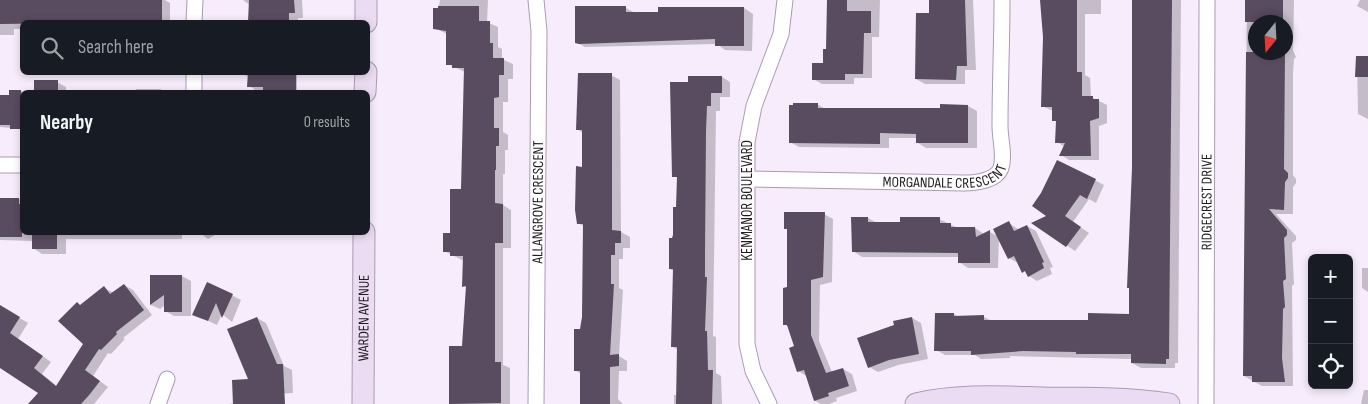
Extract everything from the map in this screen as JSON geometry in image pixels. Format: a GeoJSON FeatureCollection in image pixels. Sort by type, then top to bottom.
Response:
{"type":"FeatureCollection","features":[{"type":"Feature","properties":{"kind":"street"},"geometry":{"type":"LineString","coordinates":[[194,20],[195,0]]}},
{"type":"Feature","properties":{"kind":"street"},"geometry":{"type":"LineString","coordinates":[[366,0],[366,20]]}},
{"type":"Feature","properties":{"kind":"street","name":"ALLANGROVE CRESCENT"},"geometry":{"type":"LineString","coordinates":[[536,0],[539,31],[536,404]]}},
{"type":"Feature","properties":{"kind":"street","name":"KENMANOR BOULEVARD"},"geometry":{"type":"LineString","coordinates":[[768,404],[753,371],[747,344],[748,179],[746,142],[760,88],[781,34],[785,0]]}},
{"type":"Feature","properties":{"kind":"street","name":"MORGANDALE CRESCENT"},"geometry":{"type":"LineString","coordinates":[[748,179],[964,183],[976,182],[996,175],[1001,169],[1002,157],[1000,127],[1002,0]]}},
{"type":"Feature","properties":{"kind":"street","name":"RIDGECREST DRIVE"},"geometry":{"type":"LineString","coordinates":[[1206,404],[1207,0]]}},
{"type":"Feature","properties":{"kind":"street"},"geometry":{"type":"LineString","coordinates":[[194,75],[194,90]]}},
{"type":"Feature","properties":{"kind":"street"},"geometry":{"type":"LineString","coordinates":[[365,90],[366,75]]}},
{"type":"Feature","properties":{"kind":"street"},"geometry":{"type":"LineString","coordinates":[[0,164],[20,165]]}},
{"type":"Feature","properties":{"kind":"street","name":"WARDEN AVENUE"},"geometry":{"type":"LineString","coordinates":[[362,404],[364,235]]}},
{"type":"Feature","properties":{"kind":"street"},"geometry":{"type":"LineString","coordinates":[[158,404],[167,379]]}},
{"type":"Feature","properties":{"kind":"street"},"geometry":{"type":"LineString","coordinates":[[916,404],[949,397],[999,397],[1131,399],[1169,404]]}},
{"type":"Feature","properties":{"kind":"building"},"geometry":{"type":"Polygon","coordinates":[[[0,0],[162,0],[162,20],[20,20],[20,24],[0,24],[0,0]]]}},
{"type":"Feature","properties":{"kind":"building"},"geometry":{"type":"Polygon","coordinates":[[[249,0],[294,0],[295,13],[289,13],[289,20],[248,20],[249,0]]]}},
{"type":"Feature","properties":{"kind":"building"},"geometry":{"type":"Polygon","coordinates":[[[827,0],[847,0],[847,11],[871,11],[871,33],[864,33],[863,74],[845,74],[845,80],[812,80],[812,63],[823,63],[823,49],[826,49],[827,0]]]}},
{"type":"Feature","properties":{"kind":"building"},"geometry":{"type":"Polygon","coordinates":[[[929,0],[965,0],[967,66],[957,66],[956,80],[915,79],[916,13],[929,13],[929,0]]]}},
{"type":"Feature","properties":{"kind":"building"},"geometry":{"type":"Polygon","coordinates":[[[1040,0],[1077,0],[1077,72],[1082,72],[1082,96],[1093,96],[1093,99],[1099,99],[1099,118],[1090,121],[1091,156],[1059,156],[1065,143],[1055,143],[1056,121],[1052,121],[1052,107],[1041,107],[1043,37],[1040,0]]]}},
{"type":"Feature","properties":{"kind":"building"},"geometry":{"type":"Polygon","coordinates":[[[1132,0],[1172,0],[1169,359],[1166,359],[1166,364],[1131,363],[1131,354],[1076,354],[1076,352],[1023,351],[971,355],[971,351],[934,351],[935,313],[954,313],[954,316],[984,315],[984,320],[1088,320],[1088,313],[1129,314],[1129,288],[1127,288],[1132,168],[1132,0]]]}},
{"type":"Feature","properties":{"kind":"building"},"geometry":{"type":"Polygon","coordinates":[[[1245,0],[1283,0],[1283,15],[1248,15],[1248,22],[1245,22],[1245,0]]]}},
{"type":"Feature","properties":{"kind":"building"},"geometry":{"type":"Polygon","coordinates":[[[438,6],[479,6],[479,21],[490,21],[490,43],[493,43],[493,58],[504,58],[504,75],[499,75],[499,97],[494,98],[494,128],[499,128],[499,146],[496,146],[495,203],[503,204],[503,243],[495,243],[495,362],[501,362],[501,403],[449,404],[449,346],[462,346],[466,286],[462,287],[463,256],[450,256],[450,252],[443,252],[443,233],[450,233],[450,189],[461,189],[464,68],[452,68],[452,65],[446,65],[446,31],[433,29],[433,8],[438,8],[438,6]]]}},
{"type":"Feature","properties":{"kind":"building"},"geometry":{"type":"Polygon","coordinates":[[[575,6],[626,6],[626,12],[658,12],[658,7],[744,7],[744,46],[715,46],[715,39],[579,44],[575,43],[575,6]]]}},
{"type":"Feature","properties":{"kind":"building"},"geometry":{"type":"Polygon","coordinates":[[[1246,52],[1248,52],[1248,60],[1285,60],[1284,169],[1288,173],[1288,178],[1285,182],[1284,210],[1269,209],[1287,230],[1287,235],[1284,238],[1286,279],[1283,281],[1285,307],[1283,309],[1282,358],[1285,382],[1252,382],[1252,376],[1243,376],[1246,52]]]}},
{"type":"Feature","properties":{"kind":"building"},"geometry":{"type":"Polygon","coordinates":[[[1356,56],[1368,56],[1368,77],[1355,77],[1356,56]]]}},
{"type":"Feature","properties":{"kind":"building"},"geometry":{"type":"Polygon","coordinates":[[[578,73],[612,73],[612,230],[621,231],[621,243],[615,243],[615,255],[611,255],[611,284],[614,284],[610,355],[619,354],[619,366],[610,367],[610,404],[580,404],[580,371],[574,371],[574,329],[580,329],[582,317],[583,224],[577,224],[575,210],[576,166],[582,167],[582,130],[576,130],[578,73]]]}},
{"type":"Feature","properties":{"kind":"building"},"geometry":{"type":"Polygon","coordinates":[[[248,75],[296,75],[296,90],[263,90],[263,87],[247,87],[248,75]]]}},
{"type":"Feature","properties":{"kind":"building"},"geometry":{"type":"Polygon","coordinates":[[[688,76],[722,76],[722,93],[711,93],[711,106],[707,106],[706,131],[705,277],[707,277],[705,331],[707,331],[708,370],[713,370],[712,404],[676,404],[677,347],[671,347],[673,269],[669,269],[669,238],[672,238],[673,235],[673,207],[676,207],[677,177],[672,177],[670,82],[688,82],[688,76]]]}},
{"type":"Feature","properties":{"kind":"building"},"geometry":{"type":"Polygon","coordinates":[[[34,80],[58,80],[58,90],[34,90],[34,80]]]}},
{"type":"Feature","properties":{"kind":"building"},"geometry":{"type":"Polygon","coordinates":[[[9,90],[20,90],[20,129],[10,129],[10,125],[0,125],[0,95],[9,95],[9,90]]]}},
{"type":"Feature","properties":{"kind":"building"},"geometry":{"type":"Polygon","coordinates":[[[793,103],[818,103],[818,108],[940,108],[940,104],[968,105],[968,143],[916,143],[916,134],[880,133],[880,144],[789,143],[789,105],[793,105],[793,103]]]}},
{"type":"Feature","properties":{"kind":"building"},"geometry":{"type":"Polygon","coordinates":[[[1057,160],[1096,179],[1087,199],[1080,195],[1065,216],[1081,227],[1066,247],[1031,223],[1046,216],[1032,206],[1041,193],[1057,160]]]}},
{"type":"Feature","properties":{"kind":"building"},"geometry":{"type":"Polygon","coordinates":[[[0,198],[19,198],[20,235],[22,237],[0,237],[0,198]]]}},
{"type":"Feature","properties":{"kind":"building"},"geometry":{"type":"Polygon","coordinates":[[[784,212],[825,212],[823,277],[811,280],[811,335],[826,373],[843,368],[849,386],[828,393],[829,396],[814,401],[804,370],[797,372],[789,348],[794,346],[787,325],[783,325],[783,288],[787,287],[787,229],[784,229],[784,212]]]}},
{"type":"Feature","properties":{"kind":"building"},"geometry":{"type":"Polygon","coordinates":[[[851,217],[868,217],[868,222],[900,222],[900,217],[940,217],[940,223],[951,223],[951,227],[975,227],[976,237],[990,230],[990,263],[958,263],[958,253],[852,252],[851,217]]]}},
{"type":"Feature","properties":{"kind":"building"},"geometry":{"type":"Polygon","coordinates":[[[1009,221],[1014,231],[1027,225],[1044,262],[1042,263],[1044,268],[1028,277],[1025,271],[1022,273],[1014,256],[1008,259],[993,229],[1009,221]]]}},
{"type":"Feature","properties":{"kind":"building"},"geometry":{"type":"Polygon","coordinates":[[[32,235],[57,235],[57,249],[32,249],[32,235]]]}},
{"type":"Feature","properties":{"kind":"building"},"geometry":{"type":"Polygon","coordinates":[[[150,275],[182,275],[182,312],[164,312],[164,295],[150,305],[150,275]]]}},
{"type":"Feature","properties":{"kind":"building"},"geometry":{"type":"Polygon","coordinates":[[[207,282],[233,294],[222,318],[216,303],[208,321],[192,315],[207,282]]]}},
{"type":"Feature","properties":{"kind":"building"},"geometry":{"type":"Polygon","coordinates":[[[124,284],[144,310],[116,332],[117,334],[101,350],[99,349],[85,370],[100,381],[90,394],[81,404],[28,404],[38,393],[0,368],[0,305],[20,317],[10,333],[43,356],[34,368],[56,386],[83,344],[58,321],[77,302],[80,305],[104,286],[110,294],[124,284]]]}},
{"type":"Feature","properties":{"kind":"building"},"geometry":{"type":"Polygon","coordinates":[[[257,317],[277,364],[283,364],[285,404],[233,404],[232,380],[248,379],[227,329],[257,317]]]}},
{"type":"Feature","properties":{"kind":"building"},"geometry":{"type":"Polygon","coordinates":[[[912,317],[919,354],[889,360],[868,368],[857,338],[894,325],[893,321],[912,317]]]}}]}
